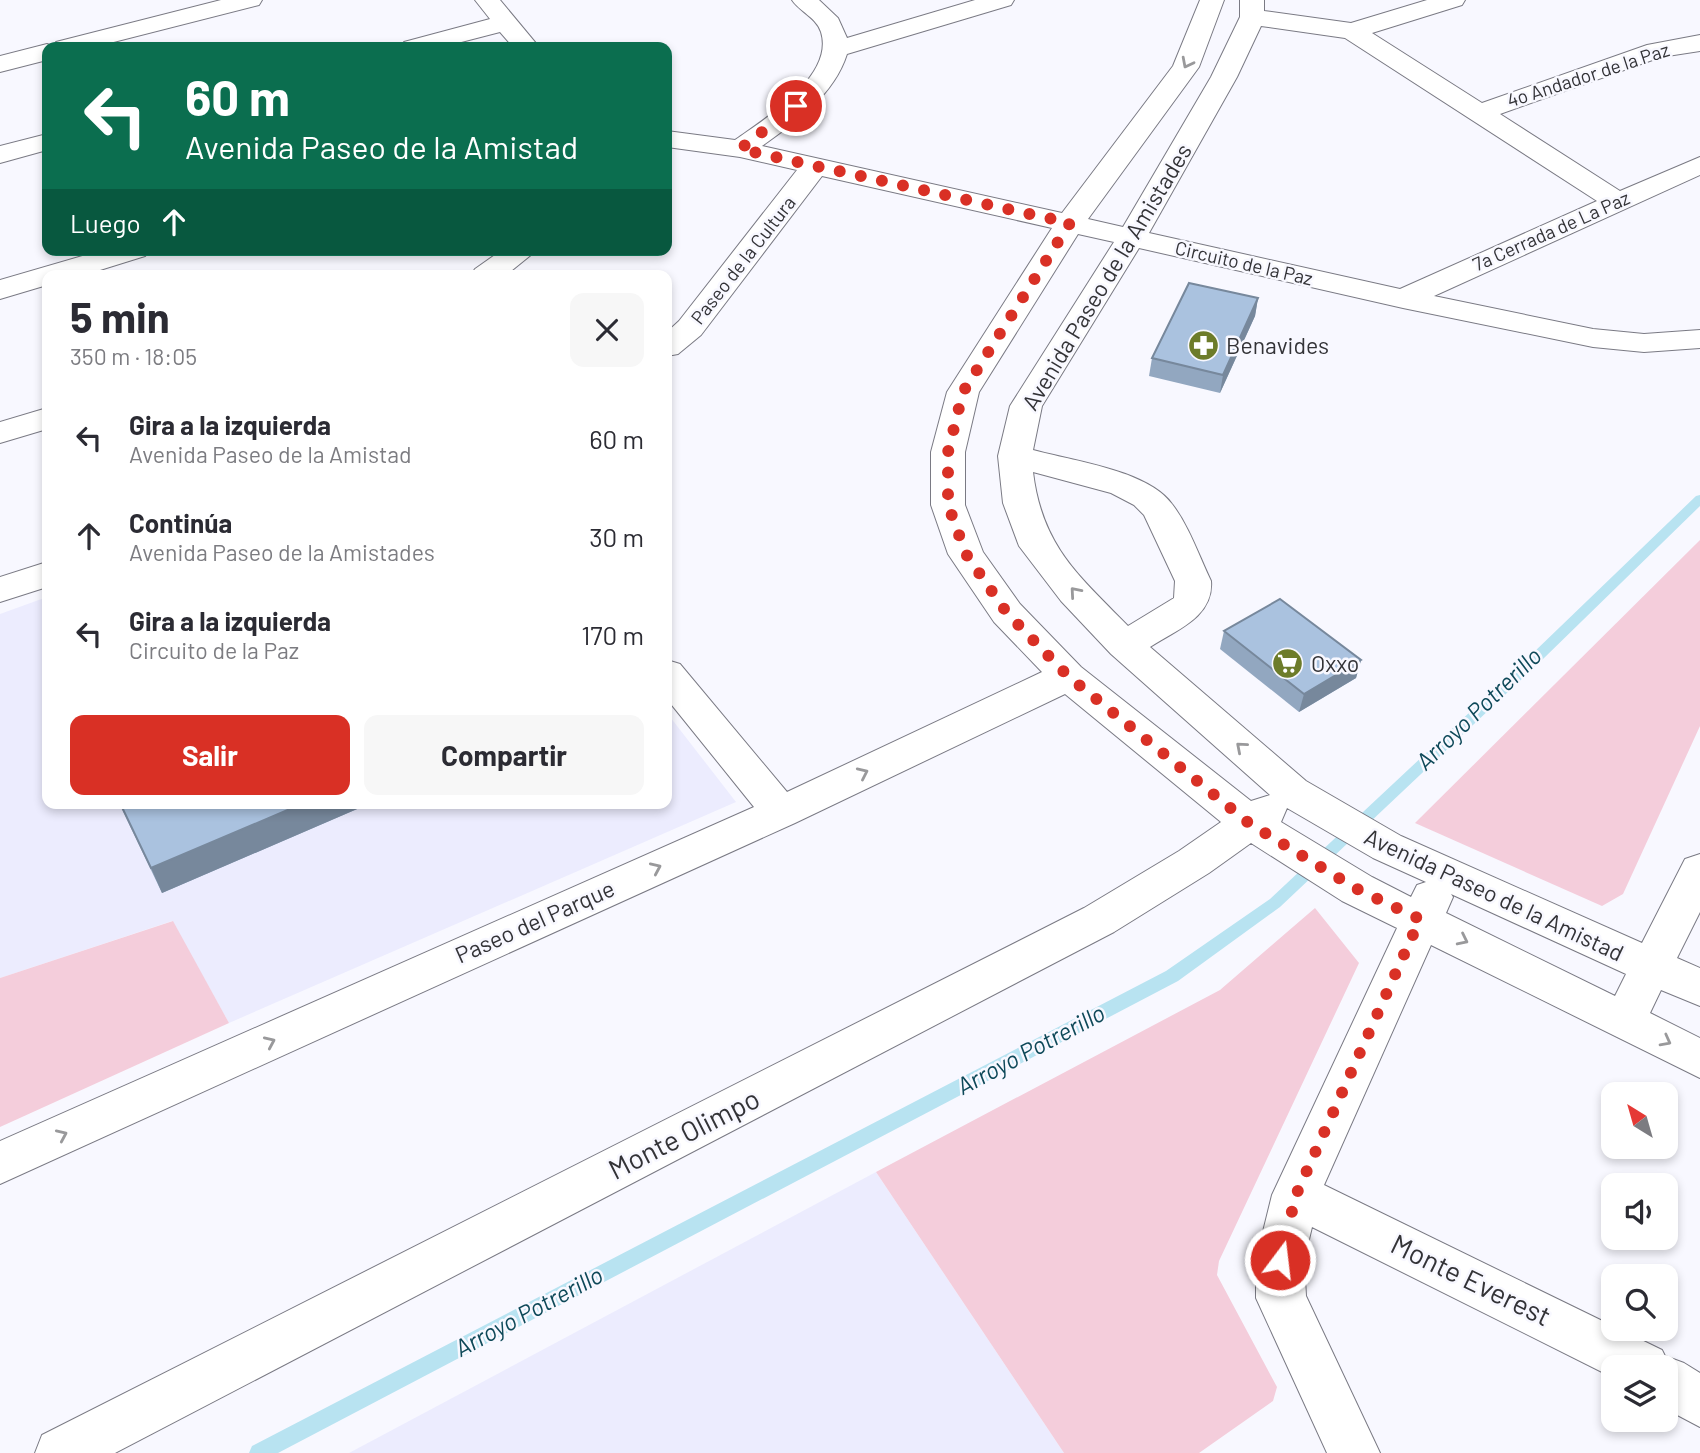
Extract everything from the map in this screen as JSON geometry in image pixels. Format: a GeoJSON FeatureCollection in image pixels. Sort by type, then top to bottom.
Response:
{"type":"FeatureCollection","features":[{"type":"Feature","properties":{"kind":"street"},"geometry":{"type":"LineString","coordinates":[[85,42],[250,0]]}},
{"type":"Feature","properties":{"kind":"street"},"geometry":{"type":"LineString","coordinates":[[487,0],[522,42]]}},
{"type":"Feature","properties":{"kind":"street"},"geometry":{"type":"LineString","coordinates":[[740,149],[796,106],[822,80],[836,49],[834,30],[804,0]]}},
{"type":"Feature","properties":{"kind":"street"},"geometry":{"type":"LineString","coordinates":[[836,49],[1002,0]]}},
{"type":"Feature","properties":{"kind":"street","name":"Avenida Paseo de la Amistades"},"geometry":{"type":"LineString","coordinates":[[1212,0],[1186,67],[1070,223],[963,392],[948,452],[948,505],[966,554],[1007,613],[1068,676],[1250,824]]}},
{"type":"Feature","properties":{"kind":"street"},"geometry":{"type":"LineString","coordinates":[[1352,32],[1452,0]]}},
{"type":"Feature","properties":{"kind":"street"},"geometry":{"type":"LineString","coordinates":[[1252,9],[1352,32],[1617,201]]}},
{"type":"Feature","properties":{"kind":"street","name":"Avenida Paseo de la Amistades"},"geometry":{"type":"LineString","coordinates":[[1252,9],[1224,77],[1131,238],[1026,406],[1015,456],[1020,503],[1037,546],[1074,592],[1124,645],[1308,802]]}},
{"type":"Feature","properties":{"kind":"street"},"geometry":{"type":"LineString","coordinates":[[432,42],[505,23]]}},
{"type":"Feature","properties":{"kind":"street","name":"4o Andador de la Paz"},"geometry":{"type":"LineString","coordinates":[[1478,113],[1656,50],[1700,43]]}},
{"type":"Feature","properties":{"kind":"street"},"geometry":{"type":"LineString","coordinates":[[0,64],[42,53]]}},
{"type":"Feature","properties":{"kind":"street","name":"Circuito de la Paz"},"geometry":{"type":"LineString","coordinates":[[672,140],[740,149],[1403,299],[1593,338],[1644,343],[1700,339]]}},
{"type":"Feature","properties":{"kind":"street"},"geometry":{"type":"LineString","coordinates":[[0,155],[42,143]]}},
{"type":"Feature","properties":{"kind":"street","name":"7a Cerrada de La Paz"},"geometry":{"type":"LineString","coordinates":[[1403,299],[1700,165]]}},
{"type":"Feature","properties":{"kind":"street","name":"Paseo de la Cultura"},"geometry":{"type":"LineString","coordinates":[[672,343],[690,328],[814,167]]}},
{"type":"Feature","properties":{"kind":"street"},"geometry":{"type":"LineString","coordinates":[[66,270],[114,256]]}},
{"type":"Feature","properties":{"kind":"street"},"geometry":{"type":"LineString","coordinates":[[493,270],[513,256]]}},
{"type":"Feature","properties":{"kind":"street"},"geometry":{"type":"LineString","coordinates":[[0,290],[42,277]]}},
{"type":"Feature","properties":{"kind":"street"},"geometry":{"type":"LineString","coordinates":[[0,433],[42,420]]}},
{"type":"Feature","properties":{"kind":"street"},"geometry":{"type":"LineString","coordinates":[[1015,456],[1123,485],[1146,497],[1159,510],[1193,581],[1194,594],[1187,607],[1124,645]]}},
{"type":"Feature","properties":{"kind":"street"},"geometry":{"type":"LineString","coordinates":[[0,590],[42,576]]}},
{"type":"Feature","properties":{"kind":"street","name":"Paseo del Parque"},"geometry":{"type":"LineString","coordinates":[[0,1163],[781,812],[1068,676]]}},
{"type":"Feature","properties":{"kind":"street"},"geometry":{"type":"LineString","coordinates":[[672,679],[781,812]]}},
{"type":"Feature","properties":{"kind":"street","name":"Monte Olimpo"},"geometry":{"type":"LineString","coordinates":[[61,1453],[1100,920],[1250,824],[1308,802]]}},
{"type":"Feature","properties":{"kind":"street","name":"Avenida Paseo de la Amistad"},"geometry":{"type":"LineString","coordinates":[[1308,802],[1387,847],[1700,988]]}},
{"type":"Feature","properties":{"kind":"street"},"geometry":{"type":"LineString","coordinates":[[1250,824],[1357,889],[1625,1019],[1700,1059]]}},
{"type":"Feature","properties":{"kind":"street"},"geometry":{"type":"LineString","coordinates":[[1625,1019],[1653,969],[1700,870]]}},
{"type":"Feature","properties":{"kind":"street"},"geometry":{"type":"LineString","coordinates":[[1354,1453],[1281,1298],[1280,1260],[1296,1195],[1420,919],[1445,874]]}},
{"type":"Feature","properties":{"kind":"street","name":"Monte Everest"},"geometry":{"type":"LineString","coordinates":[[1296,1195],[1620,1355]]}},
{"type":"Feature","properties":{"kind":"street"},"geometry":{"type":"LineString","coordinates":[[1678,1388],[1700,1402]]}},
{"type":"Feature","properties":{"kind":"shaded area"},"geometry":{"type":"Polygon","coordinates":[[[1700,540],[1700,726],[1623,894],[1602,906],[1415,823],[1700,540]]]}},
{"type":"Feature","properties":{"kind":"shaded area"},"geometry":{"type":"Polygon","coordinates":[[[42,599],[42,809],[672,809],[672,719],[736,802],[229,1023],[172,921],[0,978],[0,614],[42,599]]]}},
{"type":"Feature","properties":{"kind":"shaded area"},"geometry":{"type":"Polygon","coordinates":[[[1315,908],[1359,963],[1219,1261],[1217,1275],[1277,1387],[1273,1401],[1199,1453],[1064,1453],[876,1172],[1220,990],[1315,908]]]}},
{"type":"Feature","properties":{"kind":"shaded area"},"geometry":{"type":"Polygon","coordinates":[[[173,921],[229,1023],[0,1127],[0,978],[173,921]]]}},
{"type":"Feature","properties":{"kind":"shaded area"},"geometry":{"type":"Polygon","coordinates":[[[876,1172],[1064,1453],[349,1453],[876,1172]]]}},
{"type":"Feature","properties":{"kind":"building","name":"Benavides"},"geometry":{"type":"Polygon","coordinates":[[[1189,283],[1258,298],[1223,375],[1152,358],[1189,283]]]}},
{"type":"Feature","properties":{"kind":"building","name":"Oxxo"},"geometry":{"type":"Polygon","coordinates":[[[1280,599],[1361,660],[1304,694],[1224,631],[1280,599]]]}},
{"type":"Feature","properties":{"kind":"building"},"geometry":{"type":"Polygon","coordinates":[[[123,809],[290,809],[151,868],[123,809]]]}},
{"type":"Feature","properties":{"kind":"waterway","name":"Arroyo Potrerillo"},"geometry":{"type":"LineString","coordinates":[[259,1453],[1172,976],[1275,903],[1538,656],[1700,499]]}},
{"type":"Feature","properties":{"kind":"place","name":"Benavides"},"geometry":{"type":"Point","coordinates":[1203,346]}},
{"type":"Feature","properties":{"kind":"place","name":"Oxxo"},"geometry":{"type":"Point","coordinates":[1288,664]}},
{"type":"Feature","properties":{"kind":"route"},"geometry":{"type":"LineString","coordinates":[[796,106],[740,149],[1070,223],[963,392],[948,452],[948,505],[966,554],[1007,613],[1068,676],[1250,824],[1357,889],[1420,919],[1296,1195],[1280,1260]]}}]}
